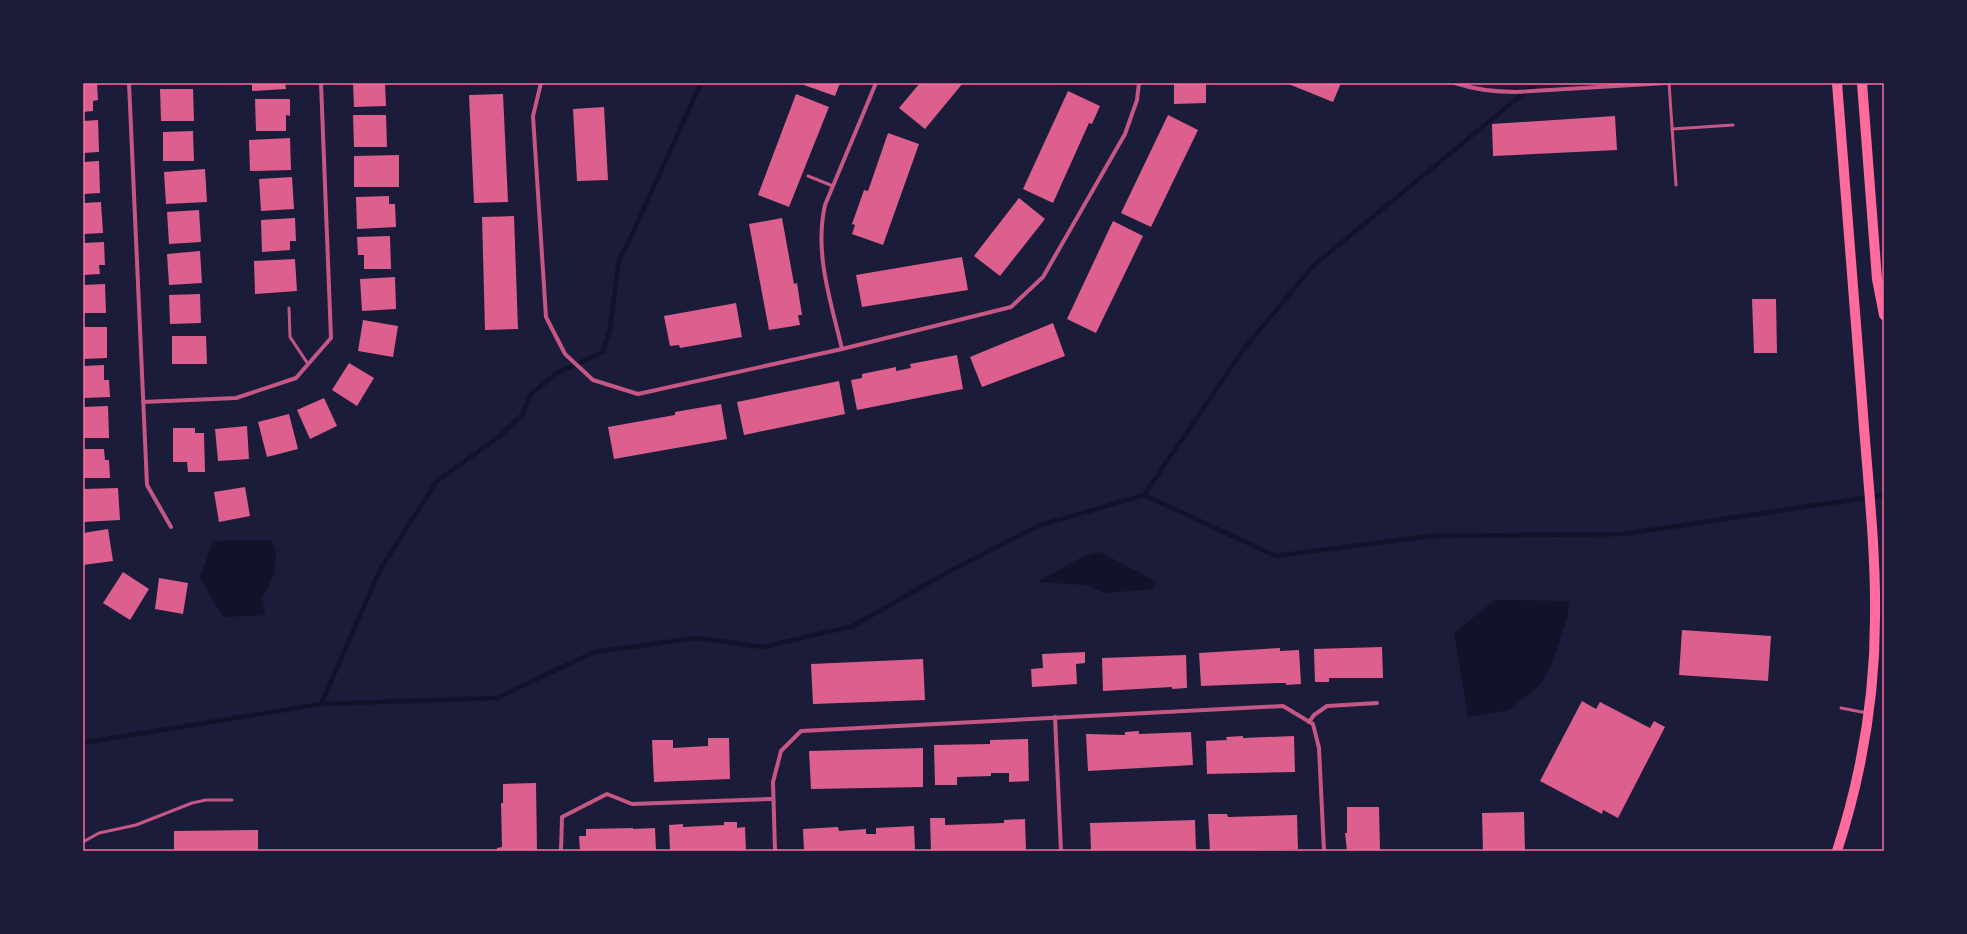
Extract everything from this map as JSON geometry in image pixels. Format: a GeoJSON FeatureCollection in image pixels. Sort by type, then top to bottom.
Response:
{"type":"FeatureCollection","features":[{"type":"Feature","properties":{"kind":"main road"},"geometry":{"type":"LineString","coordinates":[[1837,83],[1874,572],[1875,640],[1867,713],[1858,772],[1840,846],[1837,851]]}},
{"type":"Feature","properties":{"kind":"main road"},"geometry":{"type":"LineString","coordinates":[[1862,83],[1877,279],[1884,315]]}},
{"type":"Feature","properties":{"kind":"street"},"geometry":{"type":"LineString","coordinates":[[129,83],[147,485],[172,527]]}},
{"type":"Feature","properties":{"kind":"street"},"geometry":{"type":"LineString","coordinates":[[143,402],[236,398],[296,378],[331,338],[321,83]]}},
{"type":"Feature","properties":{"kind":"street"},"geometry":{"type":"LineString","coordinates":[[541,83],[533,116],[546,317],[565,354],[593,380],[638,394],[842,349],[1011,307],[1043,277],[1125,134],[1136,106],[1139,83]]}},
{"type":"Feature","properties":{"kind":"street"},"geometry":{"type":"LineString","coordinates":[[842,349],[825,274],[820,240],[821,222],[825,205],[876,83]]}},
{"type":"Feature","properties":{"kind":"street"},"geometry":{"type":"LineString","coordinates":[[1455,83],[1479,90],[1516,92],[1666,83]]}},
{"type":"Feature","properties":{"kind":"street"},"geometry":{"type":"LineString","coordinates":[[1308,722],[1314,715],[1327,706],[1377,703]]}},
{"type":"Feature","properties":{"kind":"street"},"geometry":{"type":"LineString","coordinates":[[775,851],[772,799],[773,782],[781,751],[801,731],[1283,706],[1313,724],[1319,748],[1324,851]]}},
{"type":"Feature","properties":{"kind":"street"},"geometry":{"type":"LineString","coordinates":[[1055,717],[1061,851]]}},
{"type":"Feature","properties":{"kind":"street"},"geometry":{"type":"LineString","coordinates":[[561,851],[562,817],[608,794],[632,804],[772,799]]}},
{"type":"Feature","properties":{"kind":"lane"},"geometry":{"type":"LineString","coordinates":[[1670,83],[1676,185]]}},
{"type":"Feature","properties":{"kind":"lane"},"geometry":{"type":"LineString","coordinates":[[1672,129],[1733,125]]}},
{"type":"Feature","properties":{"kind":"lane"},"geometry":{"type":"LineString","coordinates":[[808,176],[833,186]]}},
{"type":"Feature","properties":{"kind":"lane"},"geometry":{"type":"LineString","coordinates":[[289,308],[290,337],[308,364]]}},
{"type":"Feature","properties":{"kind":"lane"},"geometry":{"type":"LineString","coordinates":[[1842,708],[1867,713]]}},
{"type":"Feature","properties":{"kind":"lane"},"geometry":{"type":"LineString","coordinates":[[83,842],[99,834],[136,825],[192,803],[232,800]]}},
{"type":"Feature","properties":{"kind":"shaded area"},"geometry":{"type":"Polygon","coordinates":[[[272,540],[276,553],[274,575],[262,598],[265,615],[223,617],[200,578],[213,541],[272,540]]]}},
{"type":"Feature","properties":{"kind":"shaded area"},"geometry":{"type":"Polygon","coordinates":[[[1100,552],[1157,582],[1152,589],[1104,593],[1087,585],[1037,582],[1082,557],[1100,552]]]}},
{"type":"Feature","properties":{"kind":"shaded area"},"geometry":{"type":"Polygon","coordinates":[[[1495,600],[1569,601],[1568,614],[1555,656],[1541,684],[1509,710],[1468,717],[1454,633],[1495,600]]]}},
{"type":"Feature","properties":{"kind":"building"},"geometry":{"type":"Polygon","coordinates":[[[83,83],[97,83],[98,100],[93,101],[93,111],[83,112],[83,83]]]}},
{"type":"Feature","properties":{"kind":"building"},"geometry":{"type":"Polygon","coordinates":[[[252,83],[285,83],[286,89],[252,91],[252,83]]]}},
{"type":"Feature","properties":{"kind":"building"},"geometry":{"type":"Polygon","coordinates":[[[353,83],[385,83],[386,106],[354,107],[353,83]]]}},
{"type":"Feature","properties":{"kind":"building"},"geometry":{"type":"Polygon","coordinates":[[[805,83],[840,83],[835,96],[804,85],[805,83]]]}},
{"type":"Feature","properties":{"kind":"building"},"geometry":{"type":"Polygon","coordinates":[[[920,83],[963,83],[925,129],[899,108],[920,83]]]}},
{"type":"Feature","properties":{"kind":"building"},"geometry":{"type":"Polygon","coordinates":[[[1174,83],[1206,83],[1206,103],[1174,104],[1174,83]]]}},
{"type":"Feature","properties":{"kind":"building"},"geometry":{"type":"Polygon","coordinates":[[[1286,83],[1341,83],[1333,102],[1286,83]]]}},
{"type":"Feature","properties":{"kind":"building"},"geometry":{"type":"Polygon","coordinates":[[[160,89],[193,89],[194,121],[161,121],[160,89]]]}},
{"type":"Feature","properties":{"kind":"building"},"geometry":{"type":"Polygon","coordinates":[[[1068,91],[1100,106],[1092,124],[1089,123],[1053,203],[1023,189],[1068,91]]]}},
{"type":"Feature","properties":{"kind":"building"},"geometry":{"type":"Polygon","coordinates":[[[503,94],[508,202],[474,203],[469,95],[503,94]]]}},
{"type":"Feature","properties":{"kind":"building"},"geometry":{"type":"Polygon","coordinates":[[[796,94],[829,107],[789,207],[758,195],[796,94]]]}},
{"type":"Feature","properties":{"kind":"building"},"geometry":{"type":"Polygon","coordinates":[[[255,99],[290,99],[290,116],[286,115],[286,131],[256,131],[255,99]]]}},
{"type":"Feature","properties":{"kind":"building"},"geometry":{"type":"Polygon","coordinates":[[[604,107],[608,180],[577,181],[573,109],[604,107]]]}},
{"type":"Feature","properties":{"kind":"building"},"geometry":{"type":"Polygon","coordinates":[[[353,115],[386,115],[387,147],[354,147],[353,115]]]}},
{"type":"Feature","properties":{"kind":"building"},"geometry":{"type":"Polygon","coordinates":[[[1168,115],[1198,130],[1151,227],[1121,213],[1168,115]]]}},
{"type":"Feature","properties":{"kind":"building"},"geometry":{"type":"Polygon","coordinates":[[[1615,116],[1617,150],[1493,156],[1492,124],[1615,116]]]}},
{"type":"Feature","properties":{"kind":"building"},"geometry":{"type":"Polygon","coordinates":[[[98,120],[99,152],[83,153],[83,121],[98,120]]]}},
{"type":"Feature","properties":{"kind":"building"},"geometry":{"type":"Polygon","coordinates":[[[193,131],[194,161],[163,161],[163,132],[193,131]]]}},
{"type":"Feature","properties":{"kind":"building"},"geometry":{"type":"Polygon","coordinates":[[[888,133],[919,144],[883,245],[852,234],[855,225],[852,224],[864,190],[868,191],[888,133]]]}},
{"type":"Feature","properties":{"kind":"building"},"geometry":{"type":"Polygon","coordinates":[[[290,138],[291,170],[250,171],[249,140],[290,138]]]}},
{"type":"Feature","properties":{"kind":"building"},"geometry":{"type":"Polygon","coordinates":[[[399,155],[399,187],[354,187],[354,156],[399,155]]]}},
{"type":"Feature","properties":{"kind":"building"},"geometry":{"type":"Polygon","coordinates":[[[99,161],[100,193],[83,194],[83,162],[99,161]]]}},
{"type":"Feature","properties":{"kind":"building"},"geometry":{"type":"Polygon","coordinates":[[[205,169],[207,202],[166,204],[164,172],[205,169]]]}},
{"type":"Feature","properties":{"kind":"building"},"geometry":{"type":"Polygon","coordinates":[[[292,177],[294,209],[261,211],[259,179],[292,177]]]}},
{"type":"Feature","properties":{"kind":"building"},"geometry":{"type":"Polygon","coordinates":[[[389,196],[389,204],[395,204],[396,227],[357,229],[356,197],[389,196]]]}},
{"type":"Feature","properties":{"kind":"building"},"geometry":{"type":"Polygon","coordinates":[[[1019,198],[1045,219],[1000,276],[974,256],[1019,198]]]}},
{"type":"Feature","properties":{"kind":"building"},"geometry":{"type":"Polygon","coordinates":[[[101,202],[103,233],[83,234],[83,203],[101,202]]]}},
{"type":"Feature","properties":{"kind":"building"},"geometry":{"type":"Polygon","coordinates":[[[199,210],[201,242],[169,244],[167,212],[199,210]]]}},
{"type":"Feature","properties":{"kind":"building"},"geometry":{"type":"Polygon","coordinates":[[[514,216],[518,329],[485,330],[482,217],[514,216]]]}},
{"type":"Feature","properties":{"kind":"building"},"geometry":{"type":"Polygon","coordinates":[[[295,218],[296,241],[290,241],[290,250],[262,252],[261,220],[295,218]]]}},
{"type":"Feature","properties":{"kind":"building"},"geometry":{"type":"Polygon","coordinates":[[[782,218],[794,284],[797,283],[802,315],[798,315],[800,325],[769,330],[749,224],[782,218]]]}},
{"type":"Feature","properties":{"kind":"building"},"geometry":{"type":"Polygon","coordinates":[[[1113,221],[1143,236],[1096,333],[1067,319],[1113,221]]]}},
{"type":"Feature","properties":{"kind":"building"},"geometry":{"type":"Polygon","coordinates":[[[390,236],[391,269],[364,269],[364,255],[358,255],[357,237],[390,236]]]}},
{"type":"Feature","properties":{"kind":"building"},"geometry":{"type":"Polygon","coordinates":[[[104,242],[105,265],[99,265],[100,274],[83,275],[83,243],[104,242]]]}},
{"type":"Feature","properties":{"kind":"building"},"geometry":{"type":"Polygon","coordinates":[[[200,251],[202,283],[169,285],[167,254],[200,251]]]}},
{"type":"Feature","properties":{"kind":"building"},"geometry":{"type":"Polygon","coordinates":[[[962,257],[968,290],[862,307],[856,275],[962,257]]]}},
{"type":"Feature","properties":{"kind":"building"},"geometry":{"type":"Polygon","coordinates":[[[295,259],[297,291],[255,294],[254,261],[295,259]]]}},
{"type":"Feature","properties":{"kind":"building"},"geometry":{"type":"Polygon","coordinates":[[[395,277],[396,309],[362,311],[360,279],[395,277]]]}},
{"type":"Feature","properties":{"kind":"building"},"geometry":{"type":"Polygon","coordinates":[[[105,284],[106,313],[83,313],[83,285],[105,284]]]}},
{"type":"Feature","properties":{"kind":"building"},"geometry":{"type":"Polygon","coordinates":[[[200,294],[201,323],[170,324],[169,295],[200,294]]]}},
{"type":"Feature","properties":{"kind":"building"},"geometry":{"type":"Polygon","coordinates":[[[1752,299],[1776,299],[1777,353],[1754,353],[1752,299]]]}},
{"type":"Feature","properties":{"kind":"building"},"geometry":{"type":"Polygon","coordinates":[[[736,303],[742,337],[680,348],[679,345],[670,346],[664,316],[736,303]]]}},
{"type":"Feature","properties":{"kind":"building"},"geometry":{"type":"Polygon","coordinates":[[[363,320],[398,326],[393,357],[358,351],[363,320]]]}},
{"type":"Feature","properties":{"kind":"building"},"geometry":{"type":"Polygon","coordinates":[[[1053,323],[1065,356],[982,387],[970,357],[1053,323]]]}},
{"type":"Feature","properties":{"kind":"building"},"geometry":{"type":"Polygon","coordinates":[[[83,327],[107,327],[107,358],[83,359],[83,327]]]}},
{"type":"Feature","properties":{"kind":"building"},"geometry":{"type":"Polygon","coordinates":[[[172,336],[206,336],[207,364],[172,364],[172,336]]]}},
{"type":"Feature","properties":{"kind":"building"},"geometry":{"type":"Polygon","coordinates":[[[957,355],[963,389],[857,410],[851,380],[862,378],[862,374],[896,367],[896,371],[911,368],[910,364],[957,355]]]}},
{"type":"Feature","properties":{"kind":"building"},"geometry":{"type":"Polygon","coordinates":[[[349,363],[374,378],[357,406],[332,390],[349,363]]]}},
{"type":"Feature","properties":{"kind":"building"},"geometry":{"type":"Polygon","coordinates":[[[104,365],[104,380],[109,380],[110,397],[83,398],[83,366],[104,365]]]}},
{"type":"Feature","properties":{"kind":"building"},"geometry":{"type":"Polygon","coordinates":[[[839,381],[845,414],[744,435],[737,402],[839,381]]]}},
{"type":"Feature","properties":{"kind":"building"},"geometry":{"type":"Polygon","coordinates":[[[324,398],[337,426],[310,439],[297,410],[324,398]]]}},
{"type":"Feature","properties":{"kind":"building"},"geometry":{"type":"Polygon","coordinates":[[[721,404],[727,439],[614,459],[608,427],[675,415],[675,412],[721,404]]]}},
{"type":"Feature","properties":{"kind":"building"},"geometry":{"type":"Polygon","coordinates":[[[108,406],[109,438],[83,438],[83,407],[108,406]]]}},
{"type":"Feature","properties":{"kind":"building"},"geometry":{"type":"Polygon","coordinates":[[[289,414],[298,449],[267,457],[258,422],[289,414]]]}},
{"type":"Feature","properties":{"kind":"building"},"geometry":{"type":"Polygon","coordinates":[[[247,426],[249,459],[218,461],[215,429],[247,426]]]}},
{"type":"Feature","properties":{"kind":"building"},"geometry":{"type":"Polygon","coordinates":[[[173,428],[195,428],[195,433],[204,433],[205,472],[188,472],[187,462],[173,462],[173,428]]]}},
{"type":"Feature","properties":{"kind":"building"},"geometry":{"type":"Polygon","coordinates":[[[83,449],[104,449],[105,460],[109,460],[110,478],[83,478],[83,449]]]}},
{"type":"Feature","properties":{"kind":"building"},"geometry":{"type":"Polygon","coordinates":[[[245,487],[250,516],[219,522],[214,492],[245,487]]]}},
{"type":"Feature","properties":{"kind":"building"},"geometry":{"type":"Polygon","coordinates":[[[118,488],[120,520],[83,522],[83,489],[118,488]]]}},
{"type":"Feature","properties":{"kind":"building"},"geometry":{"type":"Polygon","coordinates":[[[108,529],[113,561],[83,565],[83,533],[108,529]]]}},
{"type":"Feature","properties":{"kind":"building"},"geometry":{"type":"Polygon","coordinates":[[[123,572],[149,589],[130,620],[103,603],[123,572]]]}},
{"type":"Feature","properties":{"kind":"building"},"geometry":{"type":"Polygon","coordinates":[[[159,578],[188,583],[183,614],[155,609],[159,578]]]}},
{"type":"Feature","properties":{"kind":"building"},"geometry":{"type":"Polygon","coordinates":[[[1682,630],[1771,636],[1768,681],[1679,675],[1682,630]]]}},
{"type":"Feature","properties":{"kind":"building"},"geometry":{"type":"Polygon","coordinates":[[[1382,647],[1383,678],[1329,678],[1329,682],[1315,682],[1314,649],[1382,647]]]}},
{"type":"Feature","properties":{"kind":"building"},"geometry":{"type":"Polygon","coordinates":[[[1280,648],[1280,651],[1299,650],[1301,684],[1286,685],[1286,683],[1277,683],[1201,686],[1199,653],[1280,648]]]}},
{"type":"Feature","properties":{"kind":"building"},"geometry":{"type":"Polygon","coordinates":[[[1085,652],[1085,663],[1076,664],[1077,684],[1032,687],[1031,669],[1043,668],[1042,654],[1085,652]]]}},
{"type":"Feature","properties":{"kind":"building"},"geometry":{"type":"Polygon","coordinates":[[[1186,655],[1187,688],[1172,689],[1172,687],[1103,691],[1102,658],[1186,655]]]}},
{"type":"Feature","properties":{"kind":"building"},"geometry":{"type":"Polygon","coordinates":[[[923,659],[925,700],[813,704],[811,664],[923,659]]]}},
{"type":"Feature","properties":{"kind":"building"},"geometry":{"type":"Polygon","coordinates":[[[1582,701],[1596,709],[1600,702],[1650,728],[1654,721],[1665,727],[1618,818],[1603,810],[1602,814],[1540,781],[1582,701]]]}},
{"type":"Feature","properties":{"kind":"building"},"geometry":{"type":"Polygon","coordinates":[[[1139,731],[1139,734],[1191,732],[1193,765],[1088,771],[1086,734],[1125,735],[1125,732],[1139,731]]]}},
{"type":"Feature","properties":{"kind":"building"},"geometry":{"type":"Polygon","coordinates":[[[1243,736],[1243,738],[1294,736],[1295,772],[1207,774],[1206,741],[1227,740],[1226,737],[1243,736]]]}},
{"type":"Feature","properties":{"kind":"building"},"geometry":{"type":"Polygon","coordinates":[[[708,738],[729,738],[730,779],[654,782],[652,740],[673,740],[673,748],[708,746],[708,738]]]}},
{"type":"Feature","properties":{"kind":"building"},"geometry":{"type":"Polygon","coordinates":[[[1028,739],[1029,781],[1009,782],[1009,773],[991,773],[991,776],[957,777],[957,785],[935,785],[934,745],[990,744],[990,740],[1028,739]]]}},
{"type":"Feature","properties":{"kind":"building"},"geometry":{"type":"Polygon","coordinates":[[[923,748],[923,787],[811,789],[809,751],[923,748]]]}},
{"type":"Feature","properties":{"kind":"building"},"geometry":{"type":"Polygon","coordinates":[[[536,783],[537,851],[497,851],[497,848],[502,847],[501,803],[503,803],[503,784],[536,783]]]}},
{"type":"Feature","properties":{"kind":"building"},"geometry":{"type":"Polygon","coordinates":[[[1347,807],[1379,807],[1380,851],[1347,851],[1345,833],[1347,833],[1347,807]]]}},
{"type":"Feature","properties":{"kind":"building"},"geometry":{"type":"Polygon","coordinates":[[[1524,812],[1525,851],[1483,851],[1482,813],[1524,812]]]}},
{"type":"Feature","properties":{"kind":"building"},"geometry":{"type":"Polygon","coordinates":[[[1208,814],[1227,814],[1228,817],[1297,815],[1298,849],[1210,851],[1208,814]]]}},
{"type":"Feature","properties":{"kind":"building"},"geometry":{"type":"Polygon","coordinates":[[[930,818],[945,818],[945,825],[1004,823],[1004,820],[1025,819],[1026,851],[931,851],[930,818]]]}},
{"type":"Feature","properties":{"kind":"building"},"geometry":{"type":"Polygon","coordinates":[[[1195,820],[1196,851],[1091,851],[1090,823],[1195,820]]]}},
{"type":"Feature","properties":{"kind":"building"},"geometry":{"type":"Polygon","coordinates":[[[724,822],[737,822],[737,828],[745,827],[746,851],[670,851],[669,825],[683,824],[683,827],[724,825],[724,822]]]}},
{"type":"Feature","properties":{"kind":"building"},"geometry":{"type":"Polygon","coordinates":[[[914,826],[915,851],[804,851],[803,829],[838,827],[839,831],[866,829],[866,834],[876,834],[876,828],[914,826]]]}},
{"type":"Feature","properties":{"kind":"building"},"geometry":{"type":"Polygon","coordinates":[[[655,828],[656,851],[580,851],[579,836],[586,836],[586,829],[655,828]]]}},
{"type":"Feature","properties":{"kind":"building"},"geometry":{"type":"Polygon","coordinates":[[[258,830],[258,851],[174,851],[174,831],[258,830]]]}},
{"type":"Feature","properties":{"kind":"waterway"},"geometry":{"type":"LineString","coordinates":[[321,704],[380,570],[436,482],[501,435],[522,415],[531,394],[557,373],[603,352],[610,329],[619,260],[701,83]]}},
{"type":"Feature","properties":{"kind":"waterway"},"geometry":{"type":"LineString","coordinates":[[83,743],[321,704],[497,698],[594,652],[697,638],[763,647],[853,626],[948,572],[1038,526],[1144,495],[1243,350],[1313,266],[1536,83]]}},
{"type":"Feature","properties":{"kind":"waterway"},"geometry":{"type":"LineString","coordinates":[[1144,495],[1276,556],[1431,536],[1624,534],[1884,495]]}}]}
